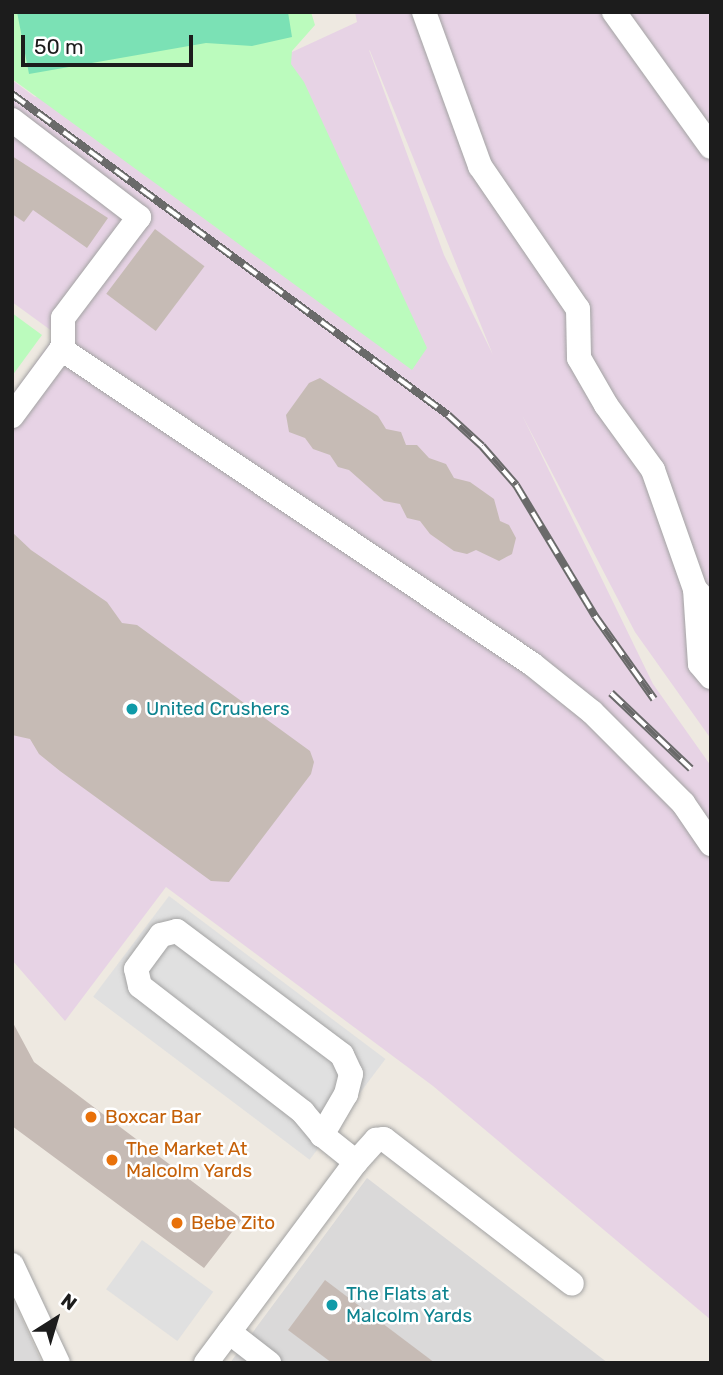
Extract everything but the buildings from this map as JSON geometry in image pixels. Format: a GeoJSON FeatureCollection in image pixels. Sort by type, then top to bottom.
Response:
{"type":"FeatureCollection","features":[{"type":"Feature","properties":{"kind":"street"},"geometry":{"type":"LineString","coordinates":[[424,12],[480,166],[579,309],[579,358],[606,405],[653,470],[704,612],[700,664],[711,677]]}},
{"type":"Feature","properties":{"kind":"street"},"geometry":{"type":"LineString","coordinates":[[614,12],[711,147]]}},
{"type":"Feature","properties":{"kind":"street"},"geometry":{"type":"LineString","coordinates":[[12,120],[139,217],[63,318],[61,349],[12,416]]}},
{"type":"Feature","properties":{"kind":"street"},"geometry":{"type":"LineString","coordinates":[[61,349],[532,664],[592,712],[683,803],[711,844]]}},
{"type":"Feature","properties":{"kind":"street"},"geometry":{"type":"LineString","coordinates":[[322,1135],[346,1094],[351,1074],[342,1055],[177,931],[160,934],[136,969],[140,986],[303,1112],[322,1135],[356,1162]]}},
{"type":"Feature","properties":{"kind":"street"},"geometry":{"type":"LineString","coordinates":[[206,1363],[356,1162],[376,1140],[384,1139],[572,1284]]}},
{"type":"Feature","properties":{"kind":"street"},"geometry":{"type":"LineString","coordinates":[[12,1265],[58,1363]]}},
{"type":"Feature","properties":{"kind":"street"},"geometry":{"type":"LineString","coordinates":[[229,1332],[269,1363]]}},
{"type":"Feature","properties":{"kind":"shaded area"},"geometry":{"type":"Polygon","coordinates":[[[355,12],[711,12],[711,739],[635,632],[522,415],[653,684],[711,766],[711,1320],[433,1086],[166,887],[65,1021],[12,960],[12,395],[56,334],[12,302],[12,80],[35,97],[292,52],[357,22],[355,12]],[[370,51],[444,255],[493,355],[370,51]]]}},
{"type":"Feature","properties":{"kind":"shaded area"},"geometry":{"type":"Polygon","coordinates":[[[169,896],[385,1059],[310,1160],[93,997],[169,896]]]}},
{"type":"Feature","properties":{"kind":"shaded area"},"geometry":{"type":"Polygon","coordinates":[[[367,1178],[608,1363],[230,1363],[367,1178]]]}},
{"type":"Feature","properties":{"kind":"shaded area"},"geometry":{"type":"Polygon","coordinates":[[[142,1240],[213,1292],[177,1341],[106,1289],[142,1240]]]}},
{"type":"Feature","properties":{"kind":"shaded area"},"geometry":{"type":"Polygon","coordinates":[[[12,1297],[42,1363],[12,1363],[12,1297]]]}},
{"type":"Feature","properties":{"kind":"green space"},"geometry":{"type":"Polygon","coordinates":[[[12,12],[311,12],[315,25],[292,51],[291,64],[304,82],[427,348],[412,370],[12,79],[12,12]]]}},
{"type":"Feature","properties":{"kind":"green space"},"geometry":{"type":"Polygon","coordinates":[[[17,12],[288,12],[292,37],[252,46],[206,43],[29,74],[17,12]]]}},
{"type":"Feature","properties":{"kind":"green space"},"geometry":{"type":"Polygon","coordinates":[[[12,313],[42,335],[12,376],[12,313]]]}},
{"type":"Feature","properties":{"kind":"railway"},"geometry":{"type":"LineString","coordinates":[[12,94],[448,415],[482,446],[516,485],[595,616],[654,699]]}},
{"type":"Feature","properties":{"kind":"railway"},"geometry":{"type":"LineString","coordinates":[[611,693],[691,769]]}},
{"type":"Feature","properties":{"kind":"place","name":"United Crushers"},"geometry":{"type":"Point","coordinates":[132,709]}},
{"type":"Feature","properties":{"kind":"place","name":"Boxcar Bar"},"geometry":{"type":"Point","coordinates":[91,1117]}},
{"type":"Feature","properties":{"kind":"place","name":"The Market At Malcolm Yards"},"geometry":{"type":"Point","coordinates":[112,1160]}},
{"type":"Feature","properties":{"kind":"place","name":"Bebe Zito"},"geometry":{"type":"Point","coordinates":[177,1223]}},
{"type":"Feature","properties":{"kind":"place","name":"The Flats at Malcolm Yards"},"geometry":{"type":"Point","coordinates":[332,1305]}}]}
